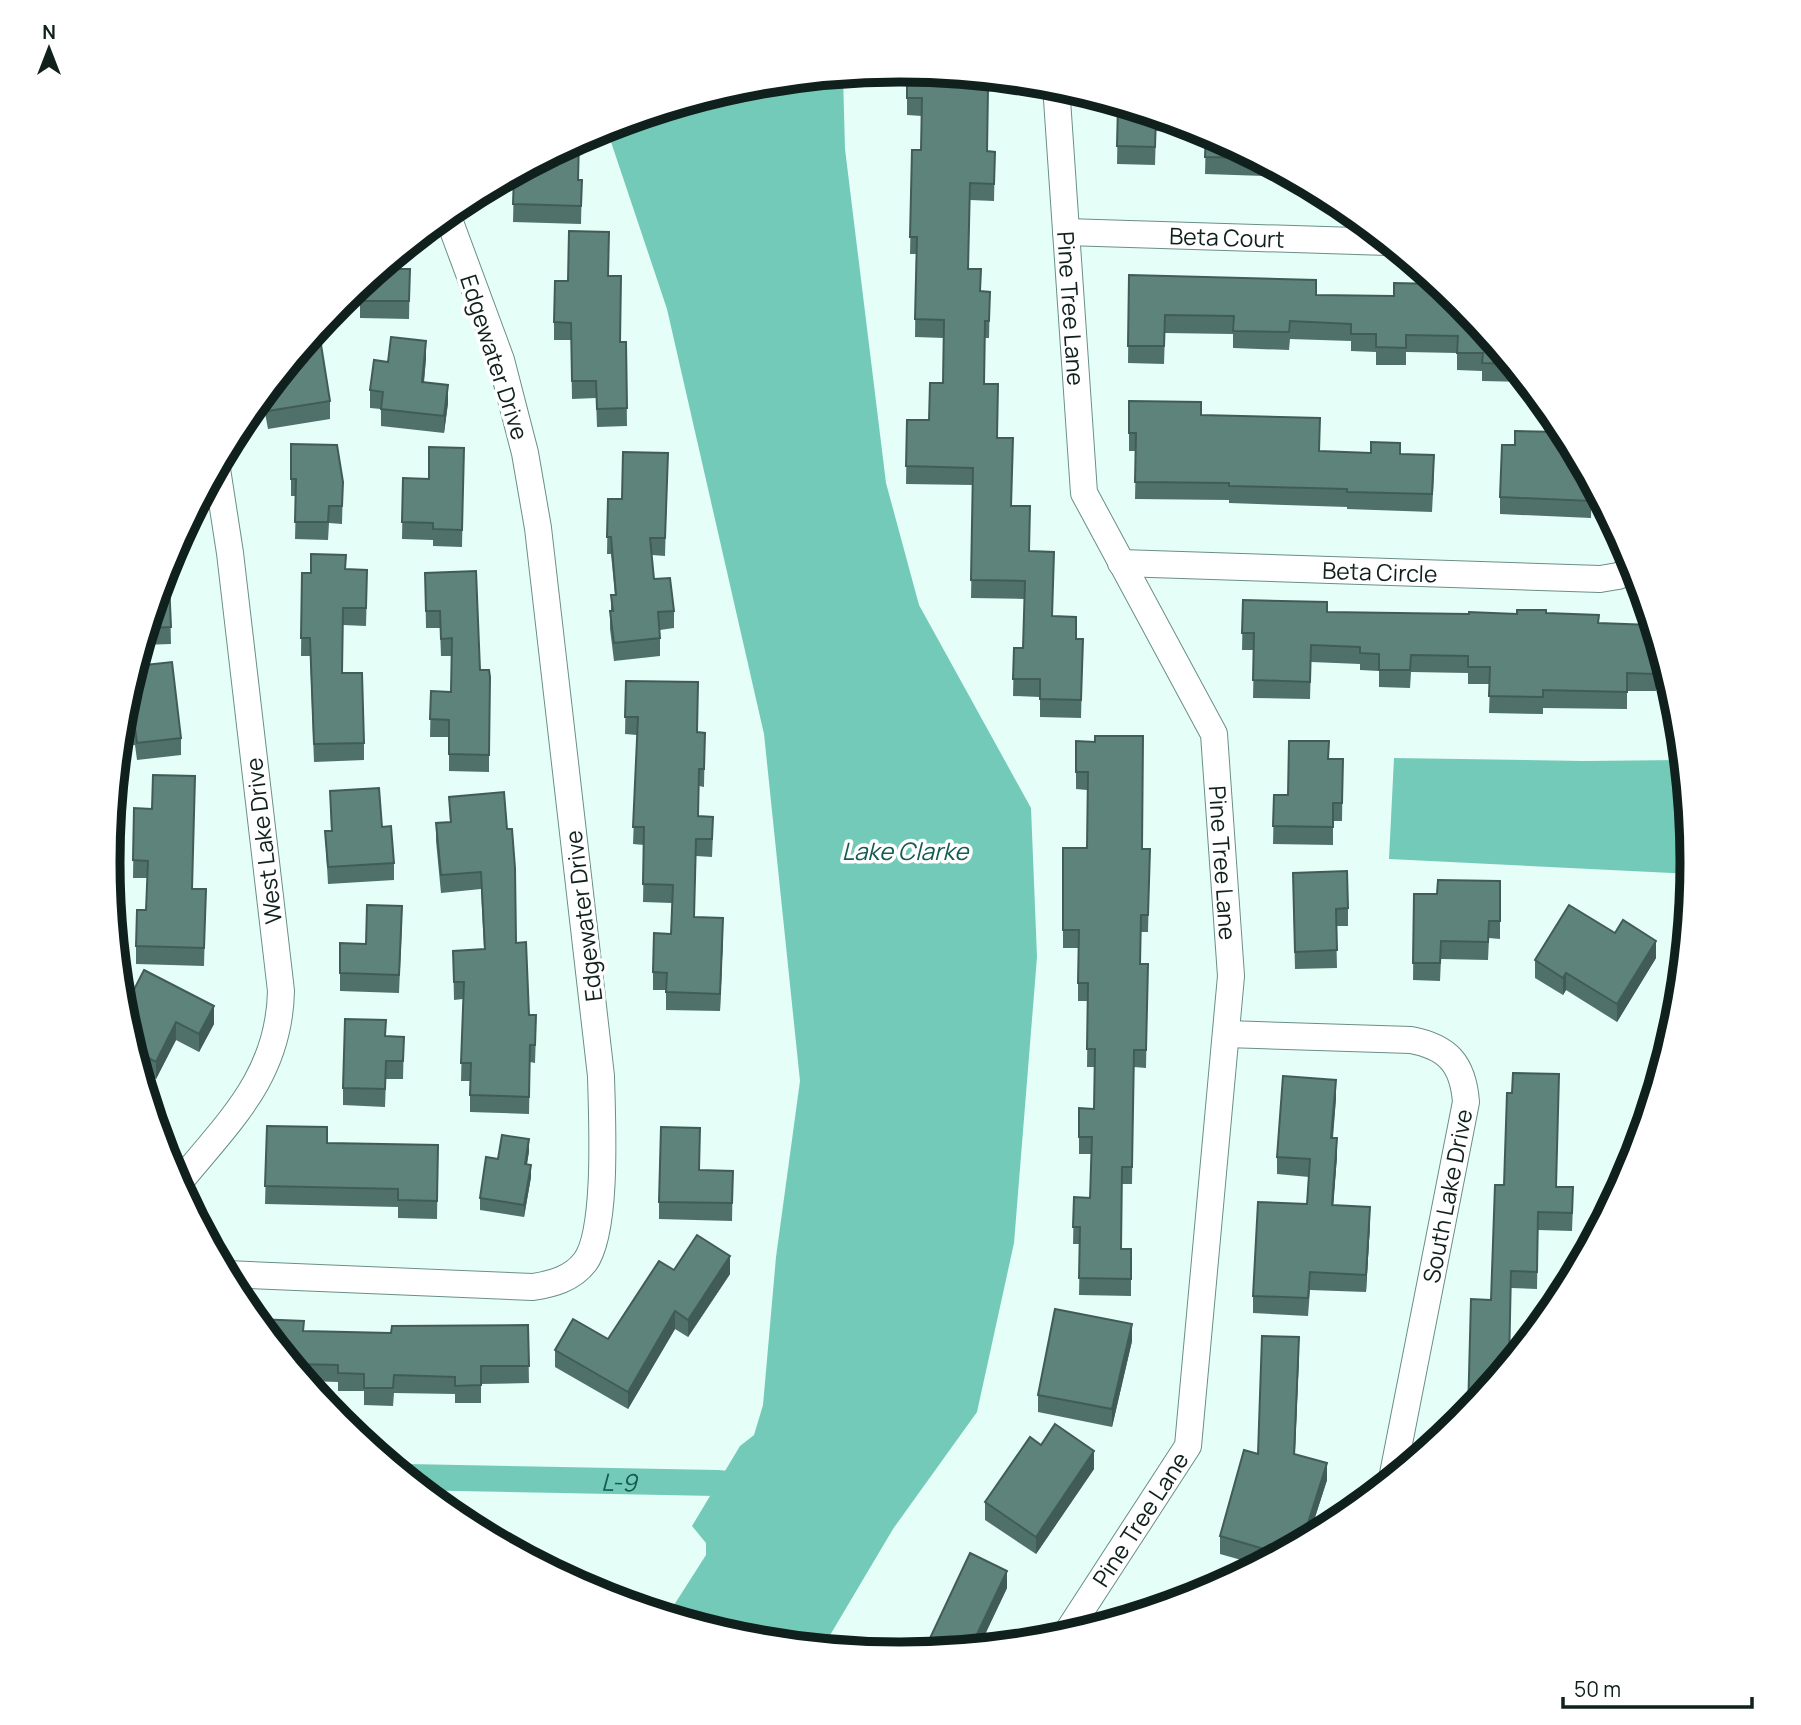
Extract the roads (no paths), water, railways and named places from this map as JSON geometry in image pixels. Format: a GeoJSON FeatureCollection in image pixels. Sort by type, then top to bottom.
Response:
{"type":"FeatureCollection","features":[{"type":"Feature","properties":{"kind":"street","name":"Pine Tree Lane"},"geometry":{"type":"LineString","coordinates":[[1057,98],[1084,493],[1214,734],[1231,976],[1188,1446],[1074,1623]]}},
{"type":"Feature","properties":{"kind":"street","name":"Edgewater Drive"},"geometry":{"type":"LineString","coordinates":[[239,1275],[533,1287],[552,1284],[569,1276],[584,1264],[594,1247],[598,1229],[603,1134],[601,1076],[538,528],[525,453],[501,360],[451,225]]}},
{"type":"Feature","properties":{"kind":"street","name":"Beta Court"},"geometry":{"type":"LineString","coordinates":[[1066,232],[1373,242]]}},
{"type":"Feature","properties":{"kind":"street","name":"West Lake Drive"},"geometry":{"type":"LineString","coordinates":[[186,1174],[257,1083],[273,1048],[281,991],[230,552],[219,483]]}},
{"type":"Feature","properties":{"kind":"street","name":"Beta Circle"},"geometry":{"type":"LineString","coordinates":[[1122,563],[1600,579],[1624,573]]}},
{"type":"Feature","properties":{"kind":"street","name":"South Lake Drive"},"geometry":{"type":"LineString","coordinates":[[1226,1034],[1411,1040],[1429,1043],[1445,1052],[1457,1066],[1465,1083],[1466,1102],[1395,1466]]}},
{"type":"Feature","properties":{"kind":"water","name":"Lake Clarke"},"geometry":{"type":"Polygon","coordinates":[[[843,85],[845,149],[886,483],[919,605],[1031,808],[1037,957],[1014,1243],[977,1412],[893,1529],[828,1639],[748,1628],[672,1608],[706,1555],[706,1543],[692,1526],[740,1446],[754,1435],[763,1405],[776,1257],[800,1081],[764,734],[667,309],[610,139],[699,109],[748,97],[843,85]]]}},
{"type":"Feature","properties":{"kind":"water"},"geometry":{"type":"Polygon","coordinates":[[[1394,758],[1674,760],[1679,811],[1681,873],[1389,859],[1394,758]]]}},
{"type":"Feature","properties":{"kind":"waterway","name":"L-9"},"geometry":{"type":"LineString","coordinates":[[420,1477],[717,1483],[751,1486]]}}]}
